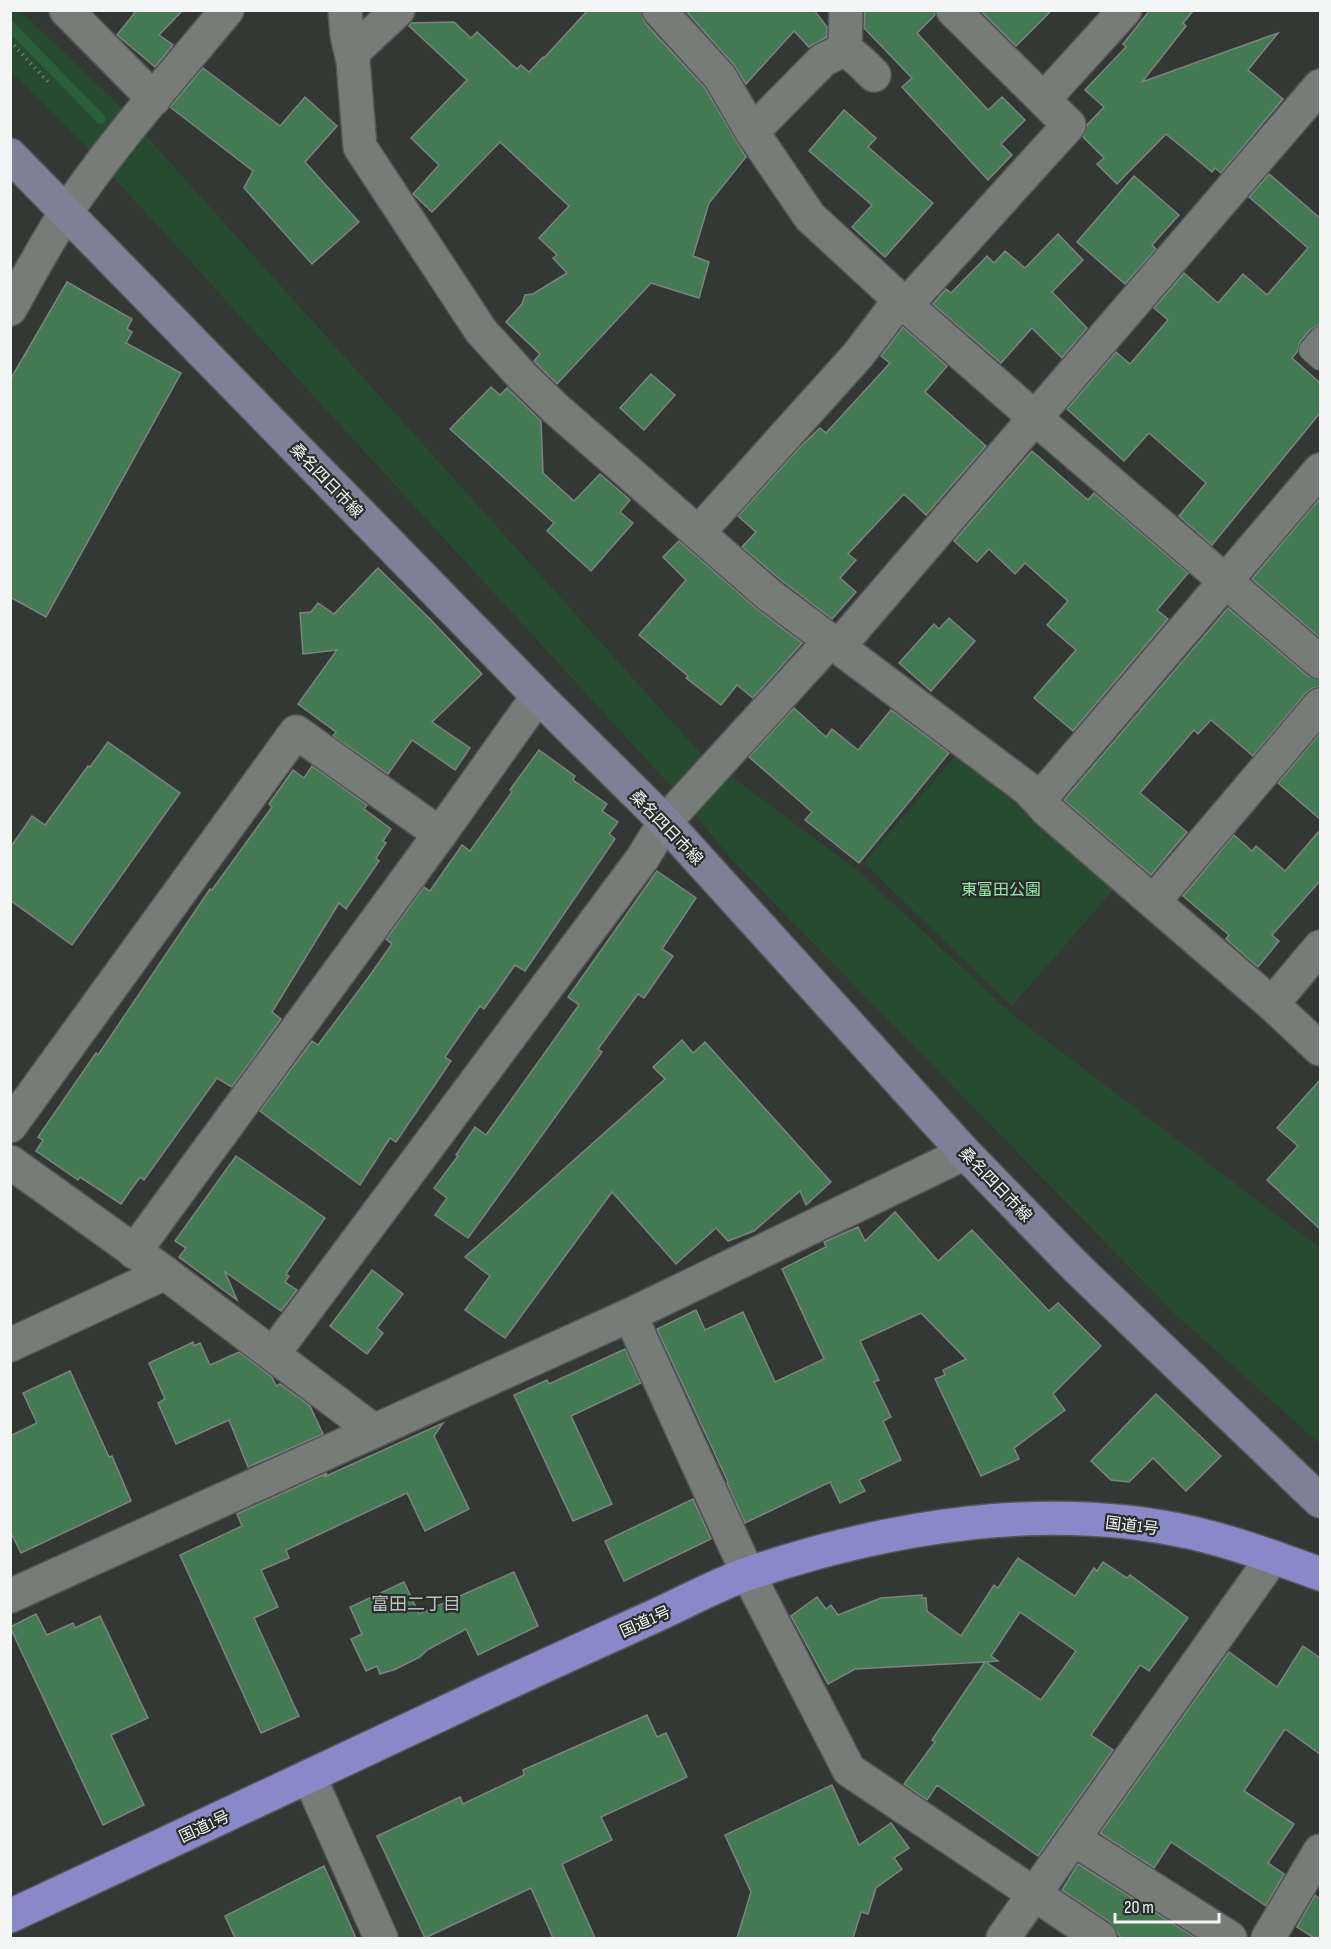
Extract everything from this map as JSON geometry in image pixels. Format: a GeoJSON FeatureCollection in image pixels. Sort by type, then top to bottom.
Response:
{"type":"FeatureCollection","features":[{"type":"Feature","properties":{"kind":"highway","name":"国道1号"},"geometry":{"type":"LineString","coordinates":[[10,1916],[515,1679],[748,1574],[845,1545],[919,1529],[992,1521],[1068,1519],[1124,1522],[1193,1533],[1320,1574]]}},
{"type":"Feature","properties":{"kind":"main road","name":"桑名四日市線"},"geometry":{"type":"LineString","coordinates":[[10,155],[664,822],[965,1153],[1076,1267],[1320,1501]]}},
{"type":"Feature","properties":{"kind":"street"},"geometry":{"type":"LineString","coordinates":[[66,10],[148,106]]}},
{"type":"Feature","properties":{"kind":"street"},"geometry":{"type":"LineString","coordinates":[[10,309],[66,212],[148,106],[227,10]]}},
{"type":"Feature","properties":{"kind":"street"},"geometry":{"type":"LineString","coordinates":[[345,10],[352,53],[360,147],[481,331],[521,375],[555,408],[769,595],[1028,789],[1047,810],[1272,1004],[1320,1049]]}},
{"type":"Feature","properties":{"kind":"street"},"geometry":{"type":"LineString","coordinates":[[352,53],[398,10]]}},
{"type":"Feature","properties":{"kind":"street"},"geometry":{"type":"LineString","coordinates":[[659,10],[720,77],[752,132],[810,217],[1035,418],[1320,662]]}},
{"type":"Feature","properties":{"kind":"street"},"geometry":{"type":"LineString","coordinates":[[845,49],[846,10]]}},
{"type":"Feature","properties":{"kind":"street"},"geometry":{"type":"LineString","coordinates":[[698,533],[903,302],[1069,125],[954,10]]}},
{"type":"Feature","properties":{"kind":"street"},"geometry":{"type":"LineString","coordinates":[[1044,99],[1125,10]]}},
{"type":"Feature","properties":{"kind":"street"},"geometry":{"type":"LineString","coordinates":[[752,132],[824,60],[845,49]]}},
{"type":"Feature","properties":{"kind":"street"},"geometry":{"type":"LineString","coordinates":[[845,49],[874,75]]}},
{"type":"Feature","properties":{"kind":"street"},"geometry":{"type":"LineString","coordinates":[[273,1354],[642,859],[664,822],[835,643],[1035,418],[1320,86]]}},
{"type":"Feature","properties":{"kind":"street"},"geometry":{"type":"LineString","coordinates":[[1039,800],[1320,471]]}},
{"type":"Feature","properties":{"kind":"street"},"geometry":{"type":"LineString","coordinates":[[134,1252],[440,834],[538,696]]}},
{"type":"Feature","properties":{"kind":"street"},"geometry":{"type":"LineString","coordinates":[[1154,901],[1320,705]]}},
{"type":"Feature","properties":{"kind":"street"},"geometry":{"type":"LineString","coordinates":[[10,1126],[296,732],[440,834]]}},
{"type":"Feature","properties":{"kind":"street"},"geometry":{"type":"LineString","coordinates":[[1272,1004],[1320,947]]}},
{"type":"Feature","properties":{"kind":"street"},"geometry":{"type":"LineString","coordinates":[[10,1596],[630,1315],[965,1153]]}},
{"type":"Feature","properties":{"kind":"street"},"geometry":{"type":"LineString","coordinates":[[10,1162],[165,1273],[374,1431]]}},
{"type":"Feature","properties":{"kind":"street"},"geometry":{"type":"LineString","coordinates":[[10,1345],[165,1273]]}},
{"type":"Feature","properties":{"kind":"street"},"geometry":{"type":"LineString","coordinates":[[630,1315],[748,1574],[849,1770],[1101,1938]]}},
{"type":"Feature","properties":{"kind":"street"},"geometry":{"type":"LineString","coordinates":[[1003,1938],[1273,1557]]}},
{"type":"Feature","properties":{"kind":"street"},"geometry":{"type":"LineString","coordinates":[[309,1776],[381,1938]]}},
{"type":"Feature","properties":{"kind":"street"},"geometry":{"type":"LineString","coordinates":[[1074,1839],[1230,1938]]}},
{"type":"Feature","properties":{"kind":"street"},"geometry":{"type":"LineString","coordinates":[[1268,1938],[1320,1851]]}},
{"type":"Feature","properties":{"kind":"lane"},"geometry":{"type":"LineString","coordinates":[[1320,337],[1309,350],[1320,360]]}},
{"type":"Feature","properties":{"kind":"path"},"geometry":{"type":"LineString","coordinates":[[10,41],[50,84]]}},
{"type":"Feature","properties":{"kind":"green space"},"geometry":{"type":"Polygon","coordinates":[[[10,11],[20,11],[114,100],[701,754],[857,870],[1014,1016],[1320,1248],[1320,1444],[1175,1314],[736,864],[668,783],[80,141],[11,71],[10,11]]]}},
{"type":"Feature","properties":{"kind":"green space","name":"東富田公園"},"geometry":{"type":"Polygon","coordinates":[[[957,754],[1027,810],[1116,887],[1012,1006],[864,863],[957,754]]]}},
{"type":"Feature","properties":{"kind":"building"},"geometry":{"type":"Polygon","coordinates":[[[137,10],[183,10],[159,35],[173,45],[155,67],[117,35],[137,10]]]}},
{"type":"Feature","properties":{"kind":"building"},"geometry":{"type":"Polygon","coordinates":[[[588,10],[641,10],[645,23],[705,88],[746,157],[709,203],[693,256],[709,262],[699,298],[651,283],[557,384],[534,361],[540,354],[506,322],[522,304],[525,295],[533,294],[567,273],[553,258],[557,255],[539,238],[569,206],[500,142],[432,212],[413,194],[439,165],[411,138],[467,80],[409,26],[411,23],[454,22],[471,38],[477,32],[517,69],[521,65],[529,72],[588,10]]]}},
{"type":"Feature","properties":{"kind":"building"},"geometry":{"type":"Polygon","coordinates":[[[685,10],[814,10],[827,27],[827,37],[809,47],[794,31],[746,84],[734,65],[685,10]]]}},
{"type":"Feature","properties":{"kind":"building"},"geometry":{"type":"Polygon","coordinates":[[[865,10],[935,10],[935,15],[917,33],[988,110],[1002,97],[1025,120],[1001,144],[1012,155],[988,180],[902,87],[912,78],[864,28],[865,10]]]}},
{"type":"Feature","properties":{"kind":"building"},"geometry":{"type":"Polygon","coordinates":[[[980,10],[1052,10],[1016,46],[980,10]]]}},
{"type":"Feature","properties":{"kind":"building"},"geometry":{"type":"Polygon","coordinates":[[[1150,10],[1194,10],[1183,23],[1186,26],[1142,82],[1278,33],[1248,70],[1283,99],[1221,173],[1215,168],[1212,172],[1166,134],[1117,184],[1097,164],[1104,158],[1083,137],[1087,125],[1104,107],[1085,90],[1126,47],[1123,44],[1150,10]]]}},
{"type":"Feature","properties":{"kind":"building"},"geometry":{"type":"Polygon","coordinates":[[[203,68],[280,126],[305,97],[337,126],[305,162],[359,222],[312,264],[244,188],[253,171],[170,107],[203,68]]]}},
{"type":"Feature","properties":{"kind":"building"},"geometry":{"type":"Polygon","coordinates":[[[844,110],[876,138],[868,147],[933,203],[885,257],[852,227],[872,205],[809,151],[844,110]]]}},
{"type":"Feature","properties":{"kind":"building"},"geometry":{"type":"Polygon","coordinates":[[[1269,174],[1320,218],[1320,325],[1311,329],[1300,342],[1292,358],[1320,383],[1320,413],[1212,545],[1179,516],[1206,483],[1149,433],[1124,461],[1067,409],[1116,352],[1130,364],[1168,320],[1154,308],[1184,273],[1218,303],[1243,274],[1267,295],[1308,248],[1249,197],[1269,174]]]}},
{"type":"Feature","properties":{"kind":"building"},"geometry":{"type":"Polygon","coordinates":[[[1134,176],[1179,215],[1152,245],[1156,249],[1125,284],[1077,242],[1134,176]]]}},
{"type":"Feature","properties":{"kind":"building"},"geometry":{"type":"Polygon","coordinates":[[[1058,234],[1083,260],[1052,292],[1087,328],[1062,358],[1032,328],[1001,363],[933,304],[946,289],[951,293],[987,256],[994,263],[1005,251],[1025,268],[1058,234]]]}},
{"type":"Feature","properties":{"kind":"building"},"geometry":{"type":"Polygon","coordinates":[[[67,282],[132,319],[127,329],[132,332],[126,343],[181,373],[46,617],[10,597],[10,380],[67,282]]]}},
{"type":"Feature","properties":{"kind":"building"},"geometry":{"type":"Polygon","coordinates":[[[903,327],[947,366],[925,392],[986,446],[926,515],[904,494],[848,554],[856,560],[840,578],[856,592],[832,619],[742,547],[756,532],[738,516],[800,447],[820,428],[826,433],[890,363],[881,356],[903,327]]]}},
{"type":"Feature","properties":{"kind":"building"},"geometry":{"type":"Polygon","coordinates":[[[651,374],[675,395],[644,430],[620,408],[651,374]]]}},
{"type":"Feature","properties":{"kind":"building"},"geometry":{"type":"Polygon","coordinates":[[[491,387],[500,395],[507,388],[541,421],[543,473],[574,501],[600,474],[630,500],[620,512],[633,523],[591,571],[547,531],[554,523],[450,429],[491,387]]]}},
{"type":"Feature","properties":{"kind":"building"},"geometry":{"type":"Polygon","coordinates":[[[1032,451],[1088,500],[1094,493],[1188,573],[1157,610],[1168,619],[1073,731],[1034,698],[1076,650],[1047,625],[1068,601],[1025,563],[1015,574],[989,549],[977,562],[954,541],[1032,451]]]}},
{"type":"Feature","properties":{"kind":"building"},"geometry":{"type":"Polygon","coordinates":[[[1320,498],[1320,638],[1252,579],[1320,498]]]}},
{"type":"Feature","properties":{"kind":"building"},"geometry":{"type":"Polygon","coordinates":[[[679,541],[757,609],[802,643],[753,698],[737,685],[721,705],[686,678],[688,676],[639,635],[686,580],[663,557],[679,541]]]}},
{"type":"Feature","properties":{"kind":"building"},"geometry":{"type":"Polygon","coordinates":[[[378,568],[482,674],[432,722],[470,748],[455,770],[412,740],[388,774],[333,736],[336,732],[298,704],[337,650],[303,654],[300,613],[311,612],[318,603],[334,614],[378,568]]]}},
{"type":"Feature","properties":{"kind":"building"},"geometry":{"type":"Polygon","coordinates":[[[1228,608],[1308,676],[1320,680],[1320,687],[1313,688],[1306,693],[1253,756],[1211,720],[1198,734],[1194,730],[1140,793],[1187,832],[1151,875],[1064,800],[1228,608]]]}},
{"type":"Feature","properties":{"kind":"building"},"geometry":{"type":"Polygon","coordinates":[[[949,618],[975,641],[931,691],[899,663],[934,624],[939,629],[949,618]]]}},
{"type":"Feature","properties":{"kind":"building"},"geometry":{"type":"Polygon","coordinates":[[[794,708],[826,737],[832,729],[858,750],[891,710],[949,753],[859,863],[805,820],[812,812],[749,757],[794,708]]]}},
{"type":"Feature","properties":{"kind":"building"},"geometry":{"type":"Polygon","coordinates":[[[1320,733],[1320,819],[1278,783],[1320,733]]]}},
{"type":"Feature","properties":{"kind":"building"},"geometry":{"type":"Polygon","coordinates":[[[108,742],[180,793],[72,945],[10,900],[10,848],[32,816],[45,825],[108,742]]]}},
{"type":"Feature","properties":{"kind":"building"},"geometry":{"type":"Polygon","coordinates":[[[539,750],[575,776],[573,780],[607,804],[602,811],[618,822],[609,834],[615,839],[525,971],[515,965],[484,1009],[480,1006],[445,1057],[451,1061],[396,1142],[390,1138],[360,1185],[260,1111],[312,1041],[318,1045],[368,978],[392,944],[386,939],[424,887],[430,891],[462,845],[470,851],[539,750]]]}},
{"type":"Feature","properties":{"kind":"building"},"geometry":{"type":"Polygon","coordinates":[[[312,766],[367,805],[364,809],[391,829],[383,841],[386,843],[376,858],[379,861],[346,909],[339,903],[272,1012],[281,1019],[232,1087],[217,1078],[144,1180],[140,1177],[121,1204],[80,1177],[78,1180],[36,1151],[43,1140],[38,1137],[96,1053],[98,1055],[210,889],[212,890],[272,807],[269,804],[293,770],[304,778],[312,766]]]}},
{"type":"Feature","properties":{"kind":"building"},"geometry":{"type":"Polygon","coordinates":[[[1320,830],[1320,881],[1272,935],[1279,941],[1258,967],[1226,939],[1229,935],[1183,896],[1234,835],[1252,851],[1256,846],[1285,871],[1320,830]]]}},
{"type":"Feature","properties":{"kind":"building"},"geometry":{"type":"Polygon","coordinates":[[[657,871],[696,898],[662,949],[673,956],[644,998],[638,994],[598,1049],[602,1052],[468,1238],[435,1215],[447,1198],[434,1188],[458,1156],[456,1155],[475,1127],[486,1135],[579,1005],[568,997],[657,871]]]}},
{"type":"Feature","properties":{"kind":"building"},"geometry":{"type":"Polygon","coordinates":[[[682,1040],[693,1053],[705,1042],[831,1182],[806,1205],[800,1191],[754,1231],[728,1241],[716,1228],[676,1264],[612,1192],[505,1338],[465,1310],[490,1276],[465,1257],[665,1079],[653,1067],[682,1040]]]}},
{"type":"Feature","properties":{"kind":"building"},"geometry":{"type":"Polygon","coordinates":[[[1320,1080],[1320,1229],[1267,1180],[1298,1146],[1277,1128],[1320,1080]]]}},
{"type":"Feature","properties":{"kind":"building"},"geometry":{"type":"Polygon","coordinates":[[[236,1156],[325,1218],[286,1274],[289,1276],[285,1282],[297,1290],[281,1311],[225,1272],[237,1300],[179,1257],[186,1248],[175,1241],[236,1156]]]}},
{"type":"Feature","properties":{"kind":"building"},"geometry":{"type":"Polygon","coordinates":[[[895,1212],[938,1261],[972,1230],[1049,1311],[1058,1303],[1101,1346],[1053,1394],[1065,1410],[1014,1448],[1019,1459],[981,1476],[935,1379],[945,1375],[943,1370],[966,1359],[921,1313],[860,1341],[879,1380],[874,1382],[891,1417],[883,1421],[901,1460],[859,1480],[865,1491],[840,1503],[830,1482],[745,1523],[657,1329],[696,1310],[705,1330],[743,1312],[775,1382],[824,1359],[782,1269],[826,1247],[824,1242],[858,1227],[865,1241],[895,1212]]]}},
{"type":"Feature","properties":{"kind":"building"},"geometry":{"type":"Polygon","coordinates":[[[372,1270],[403,1294],[377,1328],[383,1333],[367,1354],[330,1326],[372,1270]]]}},
{"type":"Feature","properties":{"kind":"building"},"geometry":{"type":"Polygon","coordinates":[[[193,1342],[194,1346],[200,1343],[210,1365],[239,1352],[272,1377],[276,1386],[280,1384],[310,1406],[323,1434],[248,1467],[229,1420],[176,1444],[158,1403],[165,1399],[149,1363],[193,1342]]]}},
{"type":"Feature","properties":{"kind":"building"},"geometry":{"type":"Polygon","coordinates":[[[625,1349],[641,1383],[571,1416],[612,1504],[573,1521],[514,1395],[547,1380],[549,1384],[625,1349]]]}},
{"type":"Feature","properties":{"kind":"building"},"geometry":{"type":"Polygon","coordinates":[[[70,1371],[109,1457],[112,1456],[131,1501],[21,1553],[10,1531],[10,1436],[37,1423],[23,1393],[70,1371]]]}},
{"type":"Feature","properties":{"kind":"building"},"geometry":{"type":"Polygon","coordinates":[[[1156,1394],[1221,1456],[1186,1491],[1153,1458],[1129,1482],[1111,1480],[1091,1461],[1156,1394]]]}},
{"type":"Feature","properties":{"kind":"building"},"geometry":{"type":"Polygon","coordinates":[[[443,1423],[434,1436],[469,1509],[425,1531],[407,1493],[286,1550],[289,1558],[261,1570],[278,1607],[254,1618],[299,1716],[261,1733],[180,1555],[242,1526],[237,1514],[443,1423]]]}},
{"type":"Feature","properties":{"kind":"building"},"geometry":{"type":"Polygon","coordinates":[[[693,1499],[711,1539],[624,1581],[605,1541],[693,1499]]]}},
{"type":"Feature","properties":{"kind":"building"},"geometry":{"type":"Polygon","coordinates":[[[1018,1558],[1075,1596],[1094,1568],[1097,1571],[1103,1562],[1127,1578],[1130,1575],[1188,1618],[1149,1671],[1140,1665],[1091,1735],[1113,1750],[1038,1856],[937,1785],[927,1800],[904,1784],[935,1742],[932,1740],[985,1662],[855,1669],[828,1684],[791,1616],[817,1597],[826,1609],[831,1605],[838,1615],[881,1598],[922,1595],[922,1598],[926,1598],[927,1611],[961,1636],[994,1585],[998,1588],[1018,1558]],[[1020,1612],[991,1656],[998,1661],[986,1662],[1041,1700],[1076,1651],[1020,1612]]]}},
{"type":"Feature","properties":{"kind":"building"},"geometry":{"type":"Polygon","coordinates":[[[514,1572],[538,1626],[478,1655],[466,1629],[396,1669],[380,1674],[377,1666],[366,1671],[351,1639],[362,1634],[350,1607],[404,1582],[419,1614],[514,1572]]]}},
{"type":"Feature","properties":{"kind":"building"},"geometry":{"type":"Polygon","coordinates":[[[36,1614],[47,1635],[73,1623],[75,1628],[100,1616],[148,1718],[111,1735],[144,1805],[103,1825],[10,1627],[36,1614]]]}},
{"type":"Feature","properties":{"kind":"building"},"geometry":{"type":"Polygon","coordinates":[[[1303,1646],[1320,1658],[1320,1754],[1285,1729],[1244,1791],[1294,1824],[1268,1863],[1284,1874],[1266,1906],[1171,1842],[1154,1868],[1100,1833],[1229,1652],[1277,1687],[1303,1646]]]}},
{"type":"Feature","properties":{"kind":"building"},"geometry":{"type":"Polygon","coordinates":[[[647,1715],[657,1737],[666,1733],[687,1777],[601,1817],[612,1840],[562,1864],[595,1938],[553,1938],[531,1888],[425,1938],[377,1836],[460,1797],[463,1804],[524,1775],[523,1770],[647,1715]]]}},
{"type":"Feature","properties":{"kind":"building"},"geometry":{"type":"Polygon","coordinates":[[[832,1785],[859,1845],[891,1823],[909,1848],[894,1858],[902,1869],[876,1888],[868,1914],[861,1912],[853,1938],[737,1938],[751,1892],[725,1835],[832,1785]]]}},
{"type":"Feature","properties":{"kind":"building"},"geometry":{"type":"Polygon","coordinates":[[[1078,1864],[1196,1938],[1121,1938],[1110,1922],[1062,1890],[1078,1864]]]}},
{"type":"Feature","properties":{"kind":"building"},"geometry":{"type":"Polygon","coordinates":[[[324,1866],[356,1938],[235,1938],[225,1916],[324,1866]]]}},
{"type":"Feature","properties":{"kind":"building"},"geometry":{"type":"Polygon","coordinates":[[[1315,1895],[1320,1899],[1320,1938],[1314,1938],[1297,1927],[1315,1895]]]}},
{"type":"Feature","properties":{"kind":"waterway"},"geometry":{"type":"LineString","coordinates":[[10,26],[101,119]]}},
{"type":"Feature","properties":{"kind":"district","name":"富田二丁目"},"geometry":{"type":"Point","coordinates":[416,1604]}}]}
